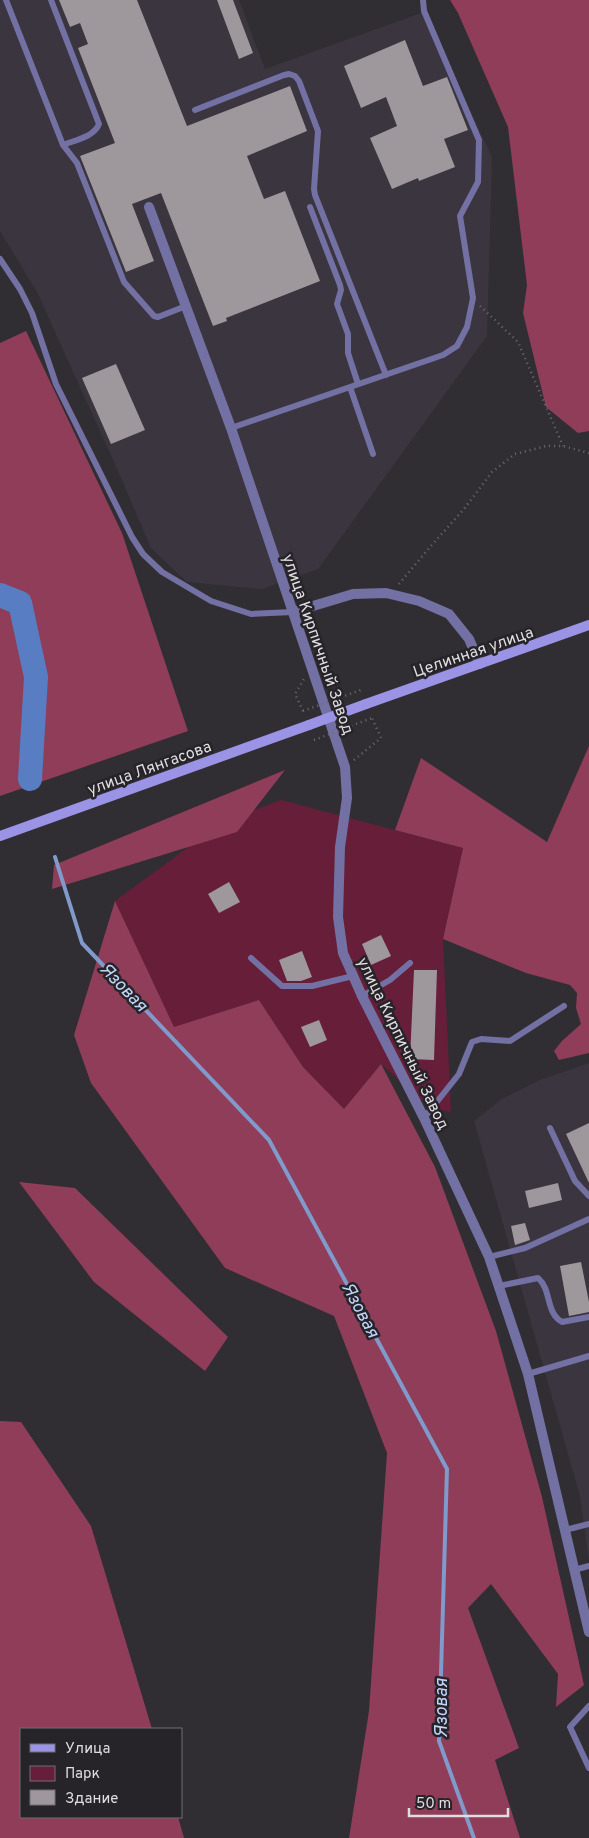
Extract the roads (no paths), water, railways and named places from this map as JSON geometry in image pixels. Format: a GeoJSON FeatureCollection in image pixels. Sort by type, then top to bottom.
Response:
{"type":"FeatureCollection","features":[{"type":"Feature","properties":{"kind":"main road","name":"Целинная улица"},"geometry":{"type":"LineString","coordinates":[[308,725],[589,625]]}},
{"type":"Feature","properties":{"kind":"main road","name":"улица Лянгасова"},"geometry":{"type":"LineString","coordinates":[[0,836],[308,725]]}},
{"type":"Feature","properties":{"kind":"street","name":"улица Кирпичный Завод"},"geometry":{"type":"LineString","coordinates":[[149,208],[232,428],[345,767],[347,798],[340,847],[338,917],[343,953],[362,996],[424,1118],[489,1257],[528,1374],[589,1632]]}},
{"type":"Feature","properties":{"kind":"street"},"geometry":{"type":"LineString","coordinates":[[293,612],[353,594],[386,593],[419,601],[449,614],[469,639],[480,664]]}},
{"type":"Feature","properties":{"kind":"lane"},"geometry":{"type":"LineString","coordinates":[[6,0],[63,145],[77,163],[124,282],[154,316],[158,317],[186,306]]}},
{"type":"Feature","properties":{"kind":"lane"},"geometry":{"type":"LineString","coordinates":[[52,0],[99,124],[97,130],[92,133],[63,145]]}},
{"type":"Feature","properties":{"kind":"lane"},"geometry":{"type":"LineString","coordinates":[[232,428],[443,355],[457,346],[467,327],[473,298],[460,216],[478,182],[479,140],[424,11],[423,0]]}},
{"type":"Feature","properties":{"kind":"lane"},"geometry":{"type":"LineString","coordinates":[[196,110],[284,75],[295,76],[318,131],[315,195],[386,375]]}},
{"type":"Feature","properties":{"kind":"lane"},"geometry":{"type":"LineString","coordinates":[[310,207],[340,285],[341,290],[337,304],[348,334],[348,354],[358,384]]}},
{"type":"Feature","properties":{"kind":"lane"},"geometry":{"type":"LineString","coordinates":[[0,259],[20,289],[32,313],[56,384],[132,537],[143,554],[162,572],[211,601],[251,614],[293,612]]}},
{"type":"Feature","properties":{"kind":"lane"},"geometry":{"type":"LineString","coordinates":[[350,387],[373,454]]}},
{"type":"Feature","properties":{"kind":"lane"},"geometry":{"type":"LineString","coordinates":[[251,958],[282,986],[312,986],[353,976]]}},
{"type":"Feature","properties":{"kind":"lane"},"geometry":{"type":"LineString","coordinates":[[362,996],[390,980],[410,964]]}},
{"type":"Feature","properties":{"kind":"lane"},"geometry":{"type":"LineString","coordinates":[[424,1118],[459,1074],[472,1042],[481,1039],[510,1041],[564,1006]]}},
{"type":"Feature","properties":{"kind":"lane"},"geometry":{"type":"LineString","coordinates":[[550,1128],[575,1181],[589,1196]]}},
{"type":"Feature","properties":{"kind":"lane"},"geometry":{"type":"LineString","coordinates":[[489,1257],[525,1248],[589,1219]]}},
{"type":"Feature","properties":{"kind":"lane"},"geometry":{"type":"LineString","coordinates":[[499,1286],[538,1278],[546,1288],[551,1310],[555,1318],[562,1322],[589,1317]]}},
{"type":"Feature","properties":{"kind":"lane"},"geometry":{"type":"LineString","coordinates":[[528,1374],[589,1356]]}},
{"type":"Feature","properties":{"kind":"lane"},"geometry":{"type":"LineString","coordinates":[[565,1530],[589,1524]]}},
{"type":"Feature","properties":{"kind":"lane"},"geometry":{"type":"LineString","coordinates":[[574,1570],[589,1566]]}},
{"type":"Feature","properties":{"kind":"lane"},"geometry":{"type":"LineString","coordinates":[[589,1706],[570,1727],[589,1768]]}},
{"type":"Feature","properties":{"kind":"waterway","name":"Язовая"},"geometry":{"type":"LineString","coordinates":[[0,595],[20,603],[36,677],[30,779]]}},
{"type":"Feature","properties":{"kind":"waterway","name":"Язовая"},"geometry":{"type":"LineString","coordinates":[[55,857],[82,943],[269,1140],[447,1469],[439,1741],[474,1838]]}}]}
